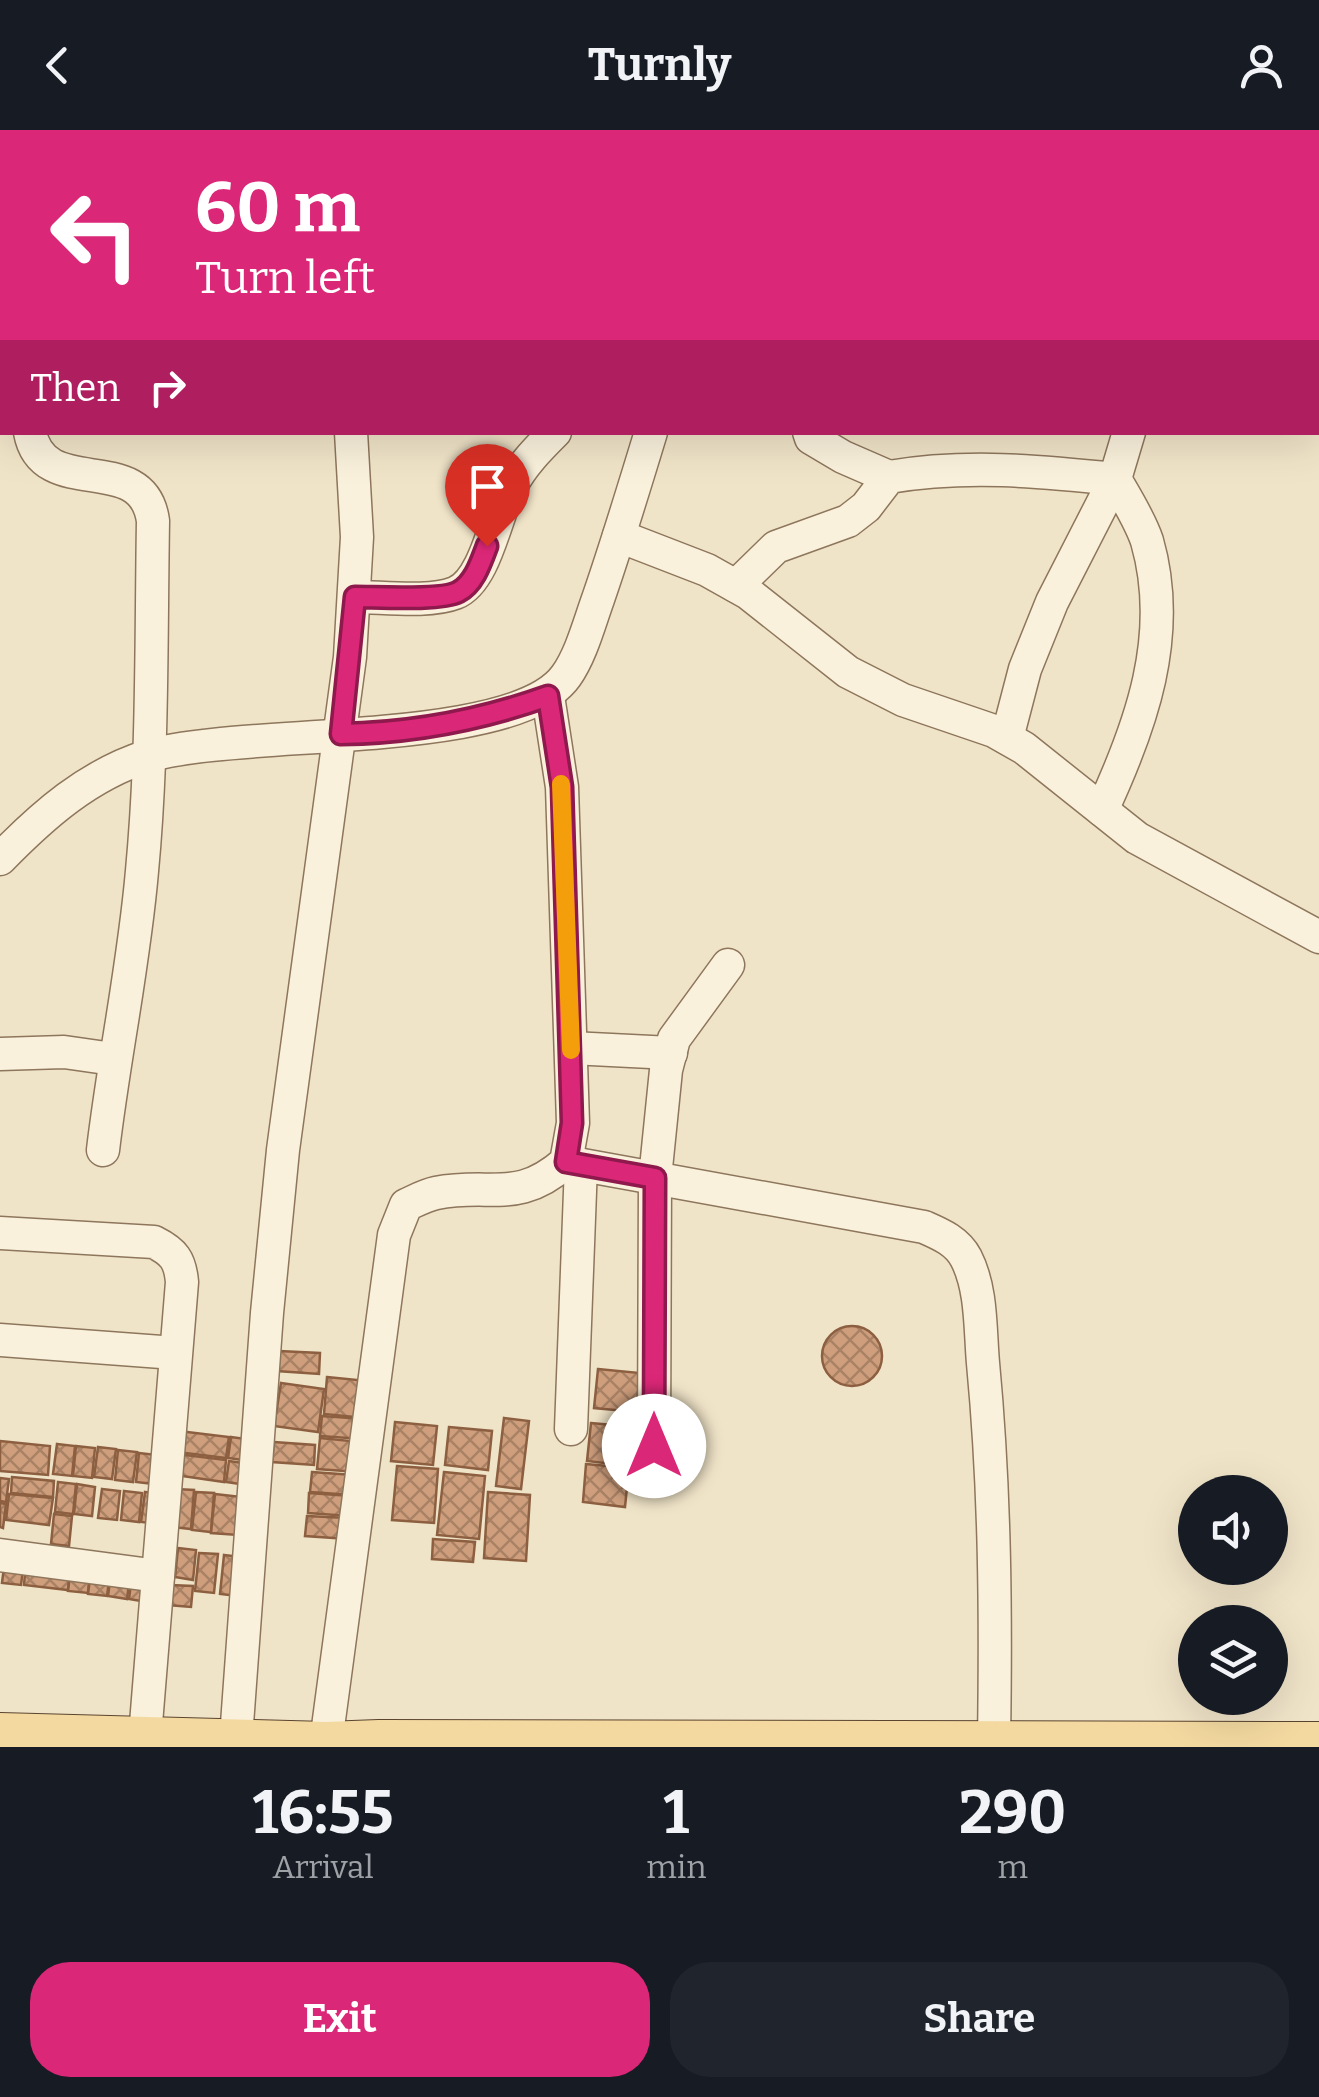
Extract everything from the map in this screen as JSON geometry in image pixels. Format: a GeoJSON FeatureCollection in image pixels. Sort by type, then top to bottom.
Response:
{"type":"FeatureCollection","features":[{"type":"Feature","properties":{"kind":"main road"},"geometry":{"type":"LineString","coordinates":[[0,1734],[326,1742],[1319,1742]]}},
{"type":"Feature","properties":{"kind":"street"},"geometry":{"type":"LineString","coordinates":[[31,435],[41,460],[52,467],[127,483],[142,491],[151,503],[148,756],[142,871],[103,1150]]}},
{"type":"Feature","properties":{"kind":"street"},"geometry":{"type":"LineString","coordinates":[[236,1738],[283,1150],[341,734],[355,597],[351,435]]}},
{"type":"Feature","properties":{"kind":"street"},"geometry":{"type":"LineString","coordinates":[[355,597],[458,592],[478,572],[509,490],[528,458],[552,435]]}},
{"type":"Feature","properties":{"kind":"street"},"geometry":{"type":"LineString","coordinates":[[0,859],[43,816],[94,779],[148,756],[207,745],[383,733],[446,724],[506,712],[548,696],[568,674],[573,662],[620,536],[649,435]]}},
{"type":"Feature","properties":{"kind":"street"},"geometry":{"type":"LineString","coordinates":[[810,435],[843,457],[889,477],[961,468],[1010,468],[1116,479]]}},
{"type":"Feature","properties":{"kind":"street"},"geometry":{"type":"LineString","coordinates":[[1007,738],[1025,669],[1052,602],[1116,479],[1127,435]]}},
{"type":"Feature","properties":{"kind":"street"},"geometry":{"type":"LineString","coordinates":[[736,586],[776,547],[848,521],[866,507],[889,477]]}},
{"type":"Feature","properties":{"kind":"street"},"geometry":{"type":"LineString","coordinates":[[1102,810],[1140,717],[1158,632],[1146,539],[1116,479]]}},
{"type":"Feature","properties":{"kind":"street"},"geometry":{"type":"LineString","coordinates":[[620,536],[707,570],[736,586],[848,672],[903,700],[1007,738],[1152,847],[1319,937]]}},
{"type":"Feature","properties":{"kind":"street"},"geometry":{"type":"LineString","coordinates":[[548,696],[562,787],[574,1163],[571,1429]]}},
{"type":"Feature","properties":{"kind":"street"},"geometry":{"type":"LineString","coordinates":[[654,1446],[655,1178],[661,1106],[674,1039],[728,965]]}},
{"type":"Feature","properties":{"kind":"street"},"geometry":{"type":"LineString","coordinates":[[570,1048],[671,1053]]}},
{"type":"Feature","properties":{"kind":"street"},"geometry":{"type":"LineString","coordinates":[[0,1054],[64,1052],[113,1059]]}},
{"type":"Feature","properties":{"kind":"street"},"geometry":{"type":"LineString","coordinates":[[326,1742],[394,1235],[406,1205],[435,1193],[518,1190],[545,1181],[574,1163],[924,1227],[949,1238],[965,1256],[976,1285],[991,1446],[996,1594],[994,1740]]}},
{"type":"Feature","properties":{"kind":"street"},"geometry":{"type":"LineString","coordinates":[[0,1233],[154,1242],[170,1250],[180,1264],[182,1282],[145,1736]]}},
{"type":"Feature","properties":{"kind":"street"},"geometry":{"type":"LineString","coordinates":[[0,1340],[176,1353]]}},
{"type":"Feature","properties":{"kind":"street"},"geometry":{"type":"LineString","coordinates":[[0,1555],[158,1576]]}},
{"type":"Feature","properties":{"kind":"building"},"geometry":{"type":"Polygon","coordinates":[[[852,1326],[873,1335],[882,1356],[873,1377],[852,1386],[831,1377],[822,1356],[831,1335],[852,1326]]]}},
{"type":"Feature","properties":{"kind":"building"},"geometry":{"type":"Polygon","coordinates":[[[279,1351],[320,1353],[319,1374],[277,1371],[279,1351]]]}},
{"type":"Feature","properties":{"kind":"building"},"geometry":{"type":"Polygon","coordinates":[[[598,1369],[640,1373],[636,1412],[594,1408],[598,1369]]]}},
{"type":"Feature","properties":{"kind":"building"},"geometry":{"type":"Polygon","coordinates":[[[327,1377],[368,1381],[365,1418],[324,1414],[327,1377]]]}},
{"type":"Feature","properties":{"kind":"building"},"geometry":{"type":"Polygon","coordinates":[[[281,1383],[324,1389],[318,1432],[274,1426],[281,1383]]]}},
{"type":"Feature","properties":{"kind":"building"},"geometry":{"type":"Polygon","coordinates":[[[322,1416],[364,1419],[362,1439],[320,1436],[322,1416]]]}},
{"type":"Feature","properties":{"kind":"building"},"geometry":{"type":"Polygon","coordinates":[[[504,1418],[529,1421],[521,1489],[496,1486],[504,1418]]]}},
{"type":"Feature","properties":{"kind":"building"},"geometry":{"type":"Polygon","coordinates":[[[395,1422],[437,1426],[433,1465],[391,1461],[395,1422]]]}},
{"type":"Feature","properties":{"kind":"building"},"geometry":{"type":"Polygon","coordinates":[[[591,1423],[633,1427],[630,1466],[587,1461],[591,1423]]]}},
{"type":"Feature","properties":{"kind":"building"},"geometry":{"type":"Polygon","coordinates":[[[449,1427],[492,1431],[488,1470],[445,1465],[449,1427]]]}},
{"type":"Feature","properties":{"kind":"building"},"geometry":{"type":"Polygon","coordinates":[[[179,1431],[229,1437],[226,1458],[177,1452],[179,1431]]]}},
{"type":"Feature","properties":{"kind":"building"},"geometry":{"type":"Polygon","coordinates":[[[231,1437],[253,1440],[250,1461],[228,1458],[231,1437]]]}},
{"type":"Feature","properties":{"kind":"building"},"geometry":{"type":"Polygon","coordinates":[[[320,1438],[361,1442],[358,1472],[317,1469],[320,1438]]]}},
{"type":"Feature","properties":{"kind":"building"},"geometry":{"type":"Polygon","coordinates":[[[0,1441],[50,1446],[48,1475],[0,1471],[0,1441]]]}},
{"type":"Feature","properties":{"kind":"building"},"geometry":{"type":"Polygon","coordinates":[[[274,1442],[315,1445],[314,1465],[272,1462],[274,1442]]]}},
{"type":"Feature","properties":{"kind":"building"},"geometry":{"type":"Polygon","coordinates":[[[57,1444],[75,1446],[72,1476],[53,1474],[57,1444]]]}},
{"type":"Feature","properties":{"kind":"building"},"geometry":{"type":"Polygon","coordinates":[[[76,1446],[95,1448],[92,1478],[73,1476],[76,1446]]]}},
{"type":"Feature","properties":{"kind":"building"},"geometry":{"type":"Polygon","coordinates":[[[98,1447],[116,1449],[112,1479],[94,1477],[98,1447]]]}},
{"type":"Feature","properties":{"kind":"building"},"geometry":{"type":"Polygon","coordinates":[[[118,1450],[137,1452],[133,1482],[115,1480],[118,1450]]]}},
{"type":"Feature","properties":{"kind":"building"},"geometry":{"type":"Polygon","coordinates":[[[139,1453],[157,1455],[154,1484],[136,1482],[139,1453]]]}},
{"type":"Feature","properties":{"kind":"building"},"geometry":{"type":"Polygon","coordinates":[[[177,1454],[226,1460],[224,1482],[175,1475],[177,1454]]]}},
{"type":"Feature","properties":{"kind":"building"},"geometry":{"type":"Polygon","coordinates":[[[229,1461],[250,1464],[247,1485],[226,1482],[229,1461]]]}},
{"type":"Feature","properties":{"kind":"building"},"geometry":{"type":"Polygon","coordinates":[[[586,1464],[629,1468],[625,1507],[583,1502],[586,1464]]]}},
{"type":"Feature","properties":{"kind":"building"},"geometry":{"type":"Polygon","coordinates":[[[397,1466],[438,1469],[434,1523],[392,1520],[397,1466]]]}},
{"type":"Feature","properties":{"kind":"building"},"geometry":{"type":"Polygon","coordinates":[[[312,1472],[353,1475],[352,1495],[310,1492],[312,1472]]]}},
{"type":"Feature","properties":{"kind":"building"},"geometry":{"type":"Polygon","coordinates":[[[444,1472],[485,1476],[479,1539],[437,1535],[444,1472]]]}},
{"type":"Feature","properties":{"kind":"building"},"geometry":{"type":"Polygon","coordinates":[[[12,1477],[54,1481],[53,1497],[11,1493],[12,1477]]]}},
{"type":"Feature","properties":{"kind":"building"},"geometry":{"type":"Polygon","coordinates":[[[0,1478],[9,1479],[6,1502],[0,1501],[0,1478]]]}},
{"type":"Feature","properties":{"kind":"building"},"geometry":{"type":"Polygon","coordinates":[[[58,1482],[76,1484],[73,1514],[55,1512],[58,1482]]]}},
{"type":"Feature","properties":{"kind":"building"},"geometry":{"type":"Polygon","coordinates":[[[77,1484],[95,1487],[92,1516],[74,1514],[77,1484]]]}},
{"type":"Feature","properties":{"kind":"building"},"geometry":{"type":"Polygon","coordinates":[[[102,1489],[120,1491],[117,1520],[98,1518],[102,1489]]]}},
{"type":"Feature","properties":{"kind":"building"},"geometry":{"type":"Polygon","coordinates":[[[176,1489],[194,1490],[191,1529],[172,1527],[176,1489]]]}},
{"type":"Feature","properties":{"kind":"building"},"geometry":{"type":"Polygon","coordinates":[[[124,1491],[142,1493],[139,1522],[121,1520],[124,1491]]]}},
{"type":"Feature","properties":{"kind":"building"},"geometry":{"type":"Polygon","coordinates":[[[145,1492],[163,1494],[160,1524],[141,1522],[145,1492]]]}},
{"type":"Feature","properties":{"kind":"building"},"geometry":{"type":"Polygon","coordinates":[[[196,1492],[214,1493],[211,1532],[192,1530],[196,1492]]]}},
{"type":"Feature","properties":{"kind":"building"},"geometry":{"type":"Polygon","coordinates":[[[488,1492],[530,1495],[526,1561],[484,1558],[488,1492]]]}},
{"type":"Feature","properties":{"kind":"building"},"geometry":{"type":"Polygon","coordinates":[[[309,1493],[351,1496],[349,1516],[308,1513],[309,1493]]]}},
{"type":"Feature","properties":{"kind":"building"},"geometry":{"type":"Polygon","coordinates":[[[9,1494],[53,1498],[49,1525],[6,1520],[9,1494]]]}},
{"type":"Feature","properties":{"kind":"building"},"geometry":{"type":"Polygon","coordinates":[[[215,1494],[242,1497],[238,1535],[211,1533],[215,1494]]]}},
{"type":"Feature","properties":{"kind":"building"},"geometry":{"type":"Polygon","coordinates":[[[0,1503],[6,1504],[3,1528],[0,1527],[0,1503]]]}},
{"type":"Feature","properties":{"kind":"building"},"geometry":{"type":"Polygon","coordinates":[[[54,1514],[72,1516],[69,1546],[51,1544],[54,1514]]]}},
{"type":"Feature","properties":{"kind":"building"},"geometry":{"type":"Polygon","coordinates":[[[307,1516],[348,1518],[347,1539],[305,1536],[307,1516]]]}},
{"type":"Feature","properties":{"kind":"building"},"geometry":{"type":"Polygon","coordinates":[[[433,1539],[475,1542],[473,1562],[432,1559],[433,1539]]]}},
{"type":"Feature","properties":{"kind":"building"},"geometry":{"type":"Polygon","coordinates":[[[178,1548],[196,1550],[193,1580],[175,1577],[178,1548]]]}},
{"type":"Feature","properties":{"kind":"building"},"geometry":{"type":"Polygon","coordinates":[[[199,1553],[218,1554],[214,1593],[195,1591],[199,1553]]]}},
{"type":"Feature","properties":{"kind":"building"},"geometry":{"type":"Polygon","coordinates":[[[224,1555],[242,1557],[239,1596],[220,1594],[224,1555]]]}},
{"type":"Feature","properties":{"kind":"building"},"geometry":{"type":"Polygon","coordinates":[[[5,1559],[24,1562],[21,1585],[2,1583],[5,1559]]]}},
{"type":"Feature","properties":{"kind":"building"},"geometry":{"type":"Polygon","coordinates":[[[26,1562],[70,1567],[68,1590],[24,1585],[26,1562]]]}},
{"type":"Feature","properties":{"kind":"building"},"geometry":{"type":"Polygon","coordinates":[[[71,1568],[90,1570],[88,1593],[68,1591],[71,1568]]]}},
{"type":"Feature","properties":{"kind":"building"},"geometry":{"type":"Polygon","coordinates":[[[91,1571],[110,1573],[107,1596],[88,1594],[91,1571]]]}},
{"type":"Feature","properties":{"kind":"building"},"geometry":{"type":"Polygon","coordinates":[[[111,1573],[130,1576],[127,1599],[108,1596],[111,1573]]]}},
{"type":"Feature","properties":{"kind":"building"},"geometry":{"type":"Polygon","coordinates":[[[132,1576],[150,1578],[147,1602],[129,1599],[132,1576]]]}},
{"type":"Feature","properties":{"kind":"building"},"geometry":{"type":"Polygon","coordinates":[[[170,1585],[193,1586],[191,1607],[168,1605],[170,1585]]]}},
{"type":"Feature","properties":{"kind":"slow traffic"},"geometry":{"type":"LineString","coordinates":[[561,784],[571,1050]]}},
{"type":"Feature","properties":{"kind":"route"},"geometry":{"type":"LineString","coordinates":[[487,546],[478,572],[458,592],[355,597],[341,734],[446,724],[506,712],[548,696],[562,787],[566,874],[572,1123],[566,1162],[655,1178],[654,1446]]}}]}
